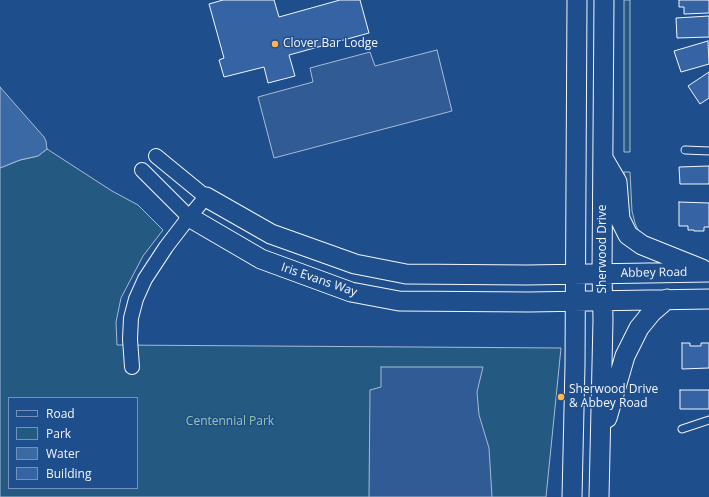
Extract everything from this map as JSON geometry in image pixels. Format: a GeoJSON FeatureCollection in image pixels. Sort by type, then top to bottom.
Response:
{"type":"FeatureCollection","features":[{"type":"Feature","properties":{"kind":"main road"},"geometry":{"type":"LineString","coordinates":[[572,497],[577,0]]}},
{"type":"Feature","properties":{"kind":"main road","name":"Sherwood Drive"},"geometry":{"type":"LineString","coordinates":[[599,497],[603,301],[604,0]]}},
{"type":"Feature","properties":{"kind":"main road"},"geometry":{"type":"LineString","coordinates":[[603,157],[617,182],[620,219],[628,235],[642,245],[709,272]]}},
{"type":"Feature","properties":{"kind":"main road"},"geometry":{"type":"LineString","coordinates":[[206,196],[271,234],[355,264],[406,274],[575,274]]}},
{"type":"Feature","properties":{"kind":"main road","name":"Iris Evans Way"},"geometry":{"type":"LineString","coordinates":[[189,217],[261,259],[350,292],[399,301],[575,301]]}},
{"type":"Feature","properties":{"kind":"main road","name":"Abbey Road"},"geometry":{"type":"LineString","coordinates":[[575,274],[709,272]]}},
{"type":"Feature","properties":{"kind":"main road"},"geometry":{"type":"LineString","coordinates":[[600,444],[625,356],[638,328],[652,312],[667,299]]}},
{"type":"Feature","properties":{"kind":"main road"},"geometry":{"type":"LineString","coordinates":[[575,301],[709,299]]}},
{"type":"Feature","properties":{"kind":"street"},"geometry":{"type":"LineString","coordinates":[[132,367],[130,338],[131,318],[136,299],[145,279],[189,217],[206,196],[156,156]]}},
{"type":"Feature","properties":{"kind":"street","name":"Iris Evans Way"},"geometry":{"type":"LineString","coordinates":[[142,170],[189,217]]}},
{"type":"Feature","properties":{"kind":"lane"},"geometry":{"type":"LineString","coordinates":[[685,150],[709,151]]}},
{"type":"Feature","properties":{"kind":"lane"},"geometry":{"type":"LineString","coordinates":[[682,430],[709,420]]}},
{"type":"Feature","properties":{"kind":"green space"},"geometry":{"type":"Polygon","coordinates":[[[624,0],[630,0],[630,152],[624,152],[624,0]]]}},
{"type":"Feature","properties":{"kind":"green space","name":"Centennial Park"},"geometry":{"type":"Polygon","coordinates":[[[47,149],[112,191],[138,205],[163,230],[143,256],[121,298],[116,322],[117,345],[561,348],[546,497],[0,497],[0,168],[20,160],[38,156],[47,149]]]}},
{"type":"Feature","properties":{"kind":"green space"},"geometry":{"type":"Polygon","coordinates":[[[624,172],[630,172],[632,211],[639,232],[634,229],[627,213],[624,172]]]}},
{"type":"Feature","properties":{"kind":"shaded area"},"geometry":{"type":"Polygon","coordinates":[[[437,50],[452,111],[274,158],[258,97],[313,82],[310,68],[370,52],[375,66],[437,50]]]}},
{"type":"Feature","properties":{"kind":"shaded area"},"geometry":{"type":"Polygon","coordinates":[[[381,367],[483,367],[477,392],[479,415],[489,448],[492,497],[369,497],[370,390],[381,387],[381,367]]]}},
{"type":"Feature","properties":{"kind":"water"},"geometry":{"type":"Polygon","coordinates":[[[0,87],[44,137],[47,149],[38,156],[20,160],[0,168],[0,87]]]}},
{"type":"Feature","properties":{"kind":"building","name":"Clover Bar Lodge"},"geometry":{"type":"Polygon","coordinates":[[[223,0],[274,0],[279,17],[340,0],[360,0],[369,33],[289,55],[295,76],[268,83],[264,67],[224,77],[219,60],[224,58],[209,4],[223,0]]]}},
{"type":"Feature","properties":{"kind":"building"},"geometry":{"type":"Polygon","coordinates":[[[679,0],[709,0],[709,13],[684,14],[684,7],[679,7],[679,0]]]}},
{"type":"Feature","properties":{"kind":"building"},"geometry":{"type":"Polygon","coordinates":[[[709,16],[709,37],[677,38],[676,18],[709,16]]]}},
{"type":"Feature","properties":{"kind":"building"},"geometry":{"type":"Polygon","coordinates":[[[708,41],[709,64],[681,72],[674,51],[708,41]]]}},
{"type":"Feature","properties":{"kind":"building"},"geometry":{"type":"Polygon","coordinates":[[[709,72],[709,98],[700,104],[688,86],[709,72]]]}},
{"type":"Feature","properties":{"kind":"building"},"geometry":{"type":"Polygon","coordinates":[[[709,166],[709,184],[680,184],[679,167],[709,166]]]}},
{"type":"Feature","properties":{"kind":"building"},"geometry":{"type":"Polygon","coordinates":[[[679,202],[709,203],[709,227],[704,227],[704,231],[694,231],[688,230],[688,226],[679,226],[679,202]]]}},
{"type":"Feature","properties":{"kind":"building"},"geometry":{"type":"Polygon","coordinates":[[[682,343],[690,343],[690,346],[701,346],[701,343],[709,343],[709,368],[682,369],[682,343]]]}},
{"type":"Feature","properties":{"kind":"building"},"geometry":{"type":"Polygon","coordinates":[[[680,390],[709,390],[709,409],[680,409],[680,390]]]}},
{"type":"Feature","properties":{"kind":"place","name":"Clover Bar Lodge"},"geometry":{"type":"Point","coordinates":[275,44]}},
{"type":"Feature","properties":{"kind":"place","name":"Sherwood Drive & Abbey Road"},"geometry":{"type":"Point","coordinates":[561,397]}}]}
